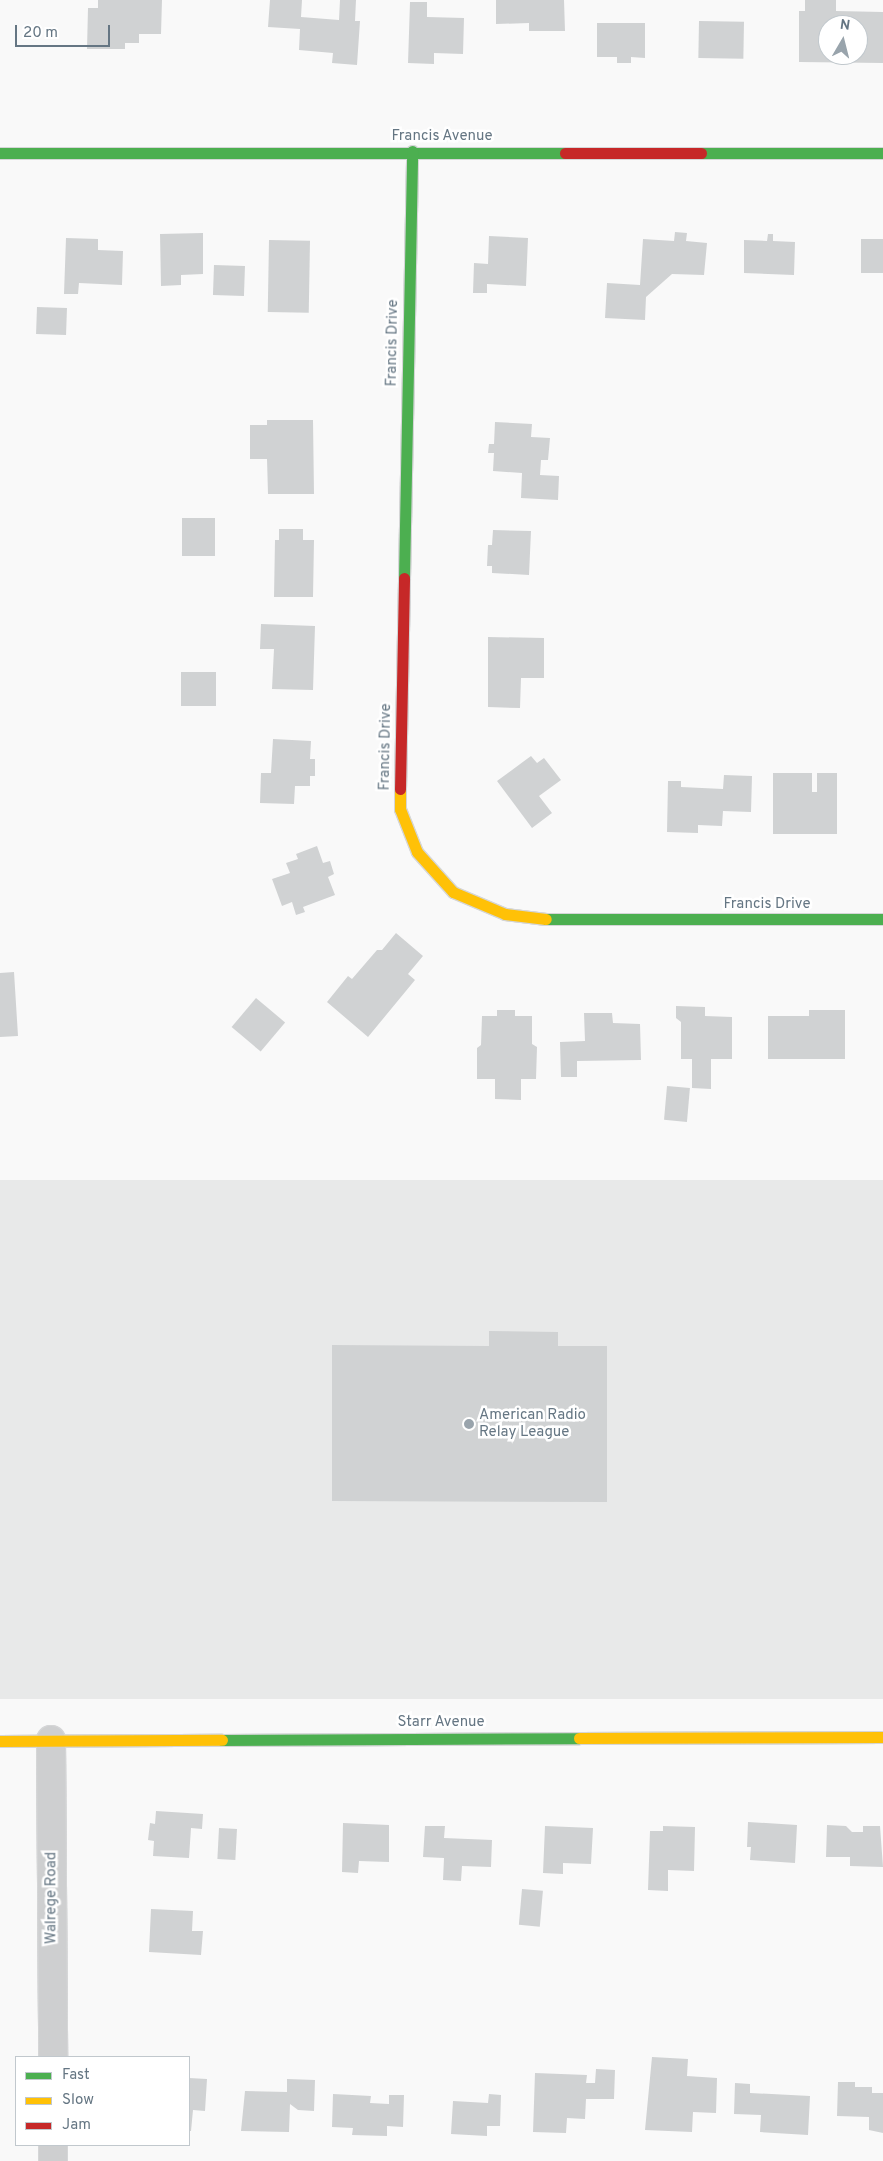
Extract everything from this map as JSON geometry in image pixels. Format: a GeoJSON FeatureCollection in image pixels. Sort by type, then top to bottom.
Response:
{"type":"FeatureCollection","features":[{"type":"Feature","properties":{"kind":"street","name":"Francis Drive"},"geometry":{"type":"LineString","coordinates":[[412,152],[400,809],[417,852],[452,892],[505,914],[563,921],[883,919]]}},
{"type":"Feature","properties":{"kind":"street","name":"Francis Avenue"},"geometry":{"type":"LineString","coordinates":[[0,153],[883,153]]}},
{"type":"Feature","properties":{"kind":"street","name":"Starr Avenue"},"geometry":{"type":"LineString","coordinates":[[0,1741],[883,1737]]}},
{"type":"Feature","properties":{"kind":"street","name":"Walrege Road"},"geometry":{"type":"LineString","coordinates":[[51,1740],[53,2056]]}},
{"type":"Feature","properties":{"kind":"street"},"geometry":{"type":"LineString","coordinates":[[53,2146],[54,2161]]}},
{"type":"Feature","properties":{"kind":"shaded area"},"geometry":{"type":"Polygon","coordinates":[[[0,1180],[883,1180],[883,1699],[0,1699],[0,1180]]]}},
{"type":"Feature","properties":{"kind":"building"},"geometry":{"type":"Polygon","coordinates":[[[98,0],[162,0],[161,34],[139,34],[139,43],[125,43],[125,49],[87,49],[88,8],[98,8],[98,0]]]}},
{"type":"Feature","properties":{"kind":"building"},"geometry":{"type":"Polygon","coordinates":[[[270,0],[302,0],[301,17],[339,20],[340,0],[356,0],[355,21],[360,21],[357,65],[332,63],[333,53],[299,50],[300,29],[268,27],[270,0]]]}},
{"type":"Feature","properties":{"kind":"building"},"geometry":{"type":"Polygon","coordinates":[[[496,0],[564,0],[565,31],[529,31],[529,23],[496,24],[496,0]]]}},
{"type":"Feature","properties":{"kind":"building"},"geometry":{"type":"Polygon","coordinates":[[[805,0],[836,0],[836,11],[883,12],[883,63],[868,63],[868,15],[818,15],[818,62],[799,62],[799,11],[805,11],[805,0]]]}},
{"type":"Feature","properties":{"kind":"building"},"geometry":{"type":"Polygon","coordinates":[[[410,2],[427,2],[427,17],[464,18],[463,54],[434,53],[434,64],[408,63],[410,2]]]}},
{"type":"Feature","properties":{"kind":"building"},"geometry":{"type":"Polygon","coordinates":[[[699,21],[744,22],[743,59],[698,58],[699,21]]]}},
{"type":"Feature","properties":{"kind":"building"},"geometry":{"type":"Polygon","coordinates":[[[597,23],[645,23],[645,58],[631,57],[631,63],[617,63],[617,57],[597,57],[597,23]]]}},
{"type":"Feature","properties":{"kind":"building"},"geometry":{"type":"Polygon","coordinates":[[[675,232],[687,233],[686,241],[707,243],[704,275],[672,274],[646,297],[645,320],[605,318],[607,283],[640,285],[643,239],[674,241],[675,232]]]}},
{"type":"Feature","properties":{"kind":"building"},"geometry":{"type":"Polygon","coordinates":[[[203,233],[203,274],[181,275],[181,285],[161,286],[160,234],[203,233]]]}},
{"type":"Feature","properties":{"kind":"building"},"geometry":{"type":"Polygon","coordinates":[[[768,234],[773,234],[773,241],[795,242],[794,275],[744,273],[744,240],[767,241],[768,234]]]}},
{"type":"Feature","properties":{"kind":"building"},"geometry":{"type":"Polygon","coordinates":[[[489,236],[528,238],[526,286],[487,284],[487,293],[473,293],[474,263],[488,264],[489,236]]]}},
{"type":"Feature","properties":{"kind":"building"},"geometry":{"type":"Polygon","coordinates":[[[66,238],[98,239],[98,250],[123,251],[122,285],[79,283],[78,294],[64,294],[66,238]]]}},
{"type":"Feature","properties":{"kind":"building"},"geometry":{"type":"Polygon","coordinates":[[[861,239],[883,239],[883,273],[861,273],[861,239]]]}},
{"type":"Feature","properties":{"kind":"building"},"geometry":{"type":"Polygon","coordinates":[[[269,240],[310,241],[309,313],[268,312],[269,240]]]}},
{"type":"Feature","properties":{"kind":"building"},"geometry":{"type":"Polygon","coordinates":[[[214,265],[245,266],[244,296],[213,295],[214,265]]]}},
{"type":"Feature","properties":{"kind":"building"},"geometry":{"type":"Polygon","coordinates":[[[37,307],[67,308],[66,335],[36,334],[37,307]]]}},
{"type":"Feature","properties":{"kind":"building"},"geometry":{"type":"Polygon","coordinates":[[[267,420],[313,420],[314,494],[268,494],[267,459],[250,459],[250,425],[267,425],[267,420]]]}},
{"type":"Feature","properties":{"kind":"building"},"geometry":{"type":"Polygon","coordinates":[[[495,422],[532,424],[531,437],[550,438],[548,460],[541,460],[540,475],[559,476],[558,500],[521,498],[522,473],[493,471],[494,453],[488,453],[489,444],[494,444],[495,422]]]}},
{"type":"Feature","properties":{"kind":"building"},"geometry":{"type":"Polygon","coordinates":[[[182,518],[215,518],[215,556],[182,556],[182,518]]]}},
{"type":"Feature","properties":{"kind":"building"},"geometry":{"type":"Polygon","coordinates":[[[279,529],[303,529],[303,540],[314,540],[313,597],[274,597],[275,540],[279,540],[279,529]]]}},
{"type":"Feature","properties":{"kind":"building"},"geometry":{"type":"Polygon","coordinates":[[[493,530],[531,531],[529,575],[492,573],[492,566],[487,566],[488,545],[492,545],[493,530]]]}},
{"type":"Feature","properties":{"kind":"building"},"geometry":{"type":"Polygon","coordinates":[[[261,624],[315,626],[313,690],[272,689],[274,649],[260,649],[261,624]]]}},
{"type":"Feature","properties":{"kind":"building"},"geometry":{"type":"Polygon","coordinates":[[[488,637],[544,638],[544,678],[521,678],[520,708],[488,707],[488,637]]]}},
{"type":"Feature","properties":{"kind":"building"},"geometry":{"type":"Polygon","coordinates":[[[181,672],[216,672],[216,706],[181,706],[181,672]]]}},
{"type":"Feature","properties":{"kind":"building"},"geometry":{"type":"Polygon","coordinates":[[[273,739],[311,741],[310,759],[315,759],[315,776],[310,776],[310,786],[295,786],[294,804],[260,803],[261,773],[271,773],[273,739]]]}},
{"type":"Feature","properties":{"kind":"building"},"geometry":{"type":"Polygon","coordinates":[[[531,756],[537,763],[544,758],[561,780],[539,796],[552,813],[532,828],[497,781],[531,756]]]}},
{"type":"Feature","properties":{"kind":"building"},"geometry":{"type":"Polygon","coordinates":[[[773,773],[812,773],[812,792],[817,792],[817,773],[837,773],[837,834],[773,834],[773,773]]]}},
{"type":"Feature","properties":{"kind":"building"},"geometry":{"type":"Polygon","coordinates":[[[724,775],[752,776],[751,812],[723,811],[722,826],[698,825],[698,833],[667,832],[668,781],[681,781],[681,787],[723,789],[724,775]]]}},
{"type":"Feature","properties":{"kind":"building"},"geometry":{"type":"Polygon","coordinates":[[[317,846],[323,863],[330,861],[334,874],[328,877],[335,895],[303,907],[305,912],[296,915],[292,902],[282,906],[272,879],[290,873],[286,863],[298,859],[296,854],[317,846]]]}},
{"type":"Feature","properties":{"kind":"building"},"geometry":{"type":"Polygon","coordinates":[[[396,933],[423,956],[408,974],[415,980],[368,1037],[327,1002],[348,976],[352,979],[377,950],[382,950],[396,933]]]}},
{"type":"Feature","properties":{"kind":"building"},"geometry":{"type":"Polygon","coordinates":[[[14,972],[18,1036],[0,1037],[0,973],[14,972]]]}},
{"type":"Feature","properties":{"kind":"building"},"geometry":{"type":"Polygon","coordinates":[[[256,998],[285,1022],[261,1052],[232,1027],[256,998]]]}},
{"type":"Feature","properties":{"kind":"building"},"geometry":{"type":"Polygon","coordinates":[[[676,1006],[705,1007],[705,1016],[732,1017],[732,1059],[711,1059],[711,1089],[692,1088],[692,1059],[681,1059],[681,1022],[676,1018],[676,1006]]]}},
{"type":"Feature","properties":{"kind":"building"},"geometry":{"type":"Polygon","coordinates":[[[497,1010],[515,1010],[515,1016],[532,1016],[532,1044],[537,1047],[536,1079],[521,1079],[521,1100],[495,1099],[495,1079],[477,1079],[477,1048],[481,1045],[482,1016],[497,1016],[497,1010]]]}},
{"type":"Feature","properties":{"kind":"building"},"geometry":{"type":"Polygon","coordinates":[[[809,1010],[845,1010],[845,1059],[768,1059],[768,1016],[809,1016],[809,1010]]]}},
{"type":"Feature","properties":{"kind":"building"},"geometry":{"type":"Polygon","coordinates":[[[584,1013],[612,1013],[613,1023],[640,1024],[641,1060],[577,1061],[577,1077],[561,1077],[560,1042],[585,1041],[584,1013]]]}},
{"type":"Feature","properties":{"kind":"building"},"geometry":{"type":"Polygon","coordinates":[[[667,1086],[690,1088],[687,1122],[664,1120],[667,1086]]]}},
{"type":"Feature","properties":{"kind":"building","name":"American Radio Relay League"},"geometry":{"type":"Polygon","coordinates":[[[489,1331],[558,1332],[558,1346],[607,1346],[607,1502],[332,1501],[332,1345],[489,1346],[489,1331]]]}},
{"type":"Feature","properties":{"kind":"building"},"geometry":{"type":"Polygon","coordinates":[[[156,1811],[203,1814],[202,1829],[191,1828],[189,1858],[153,1856],[154,1841],[148,1840],[150,1823],[155,1824],[156,1811]]]}},
{"type":"Feature","properties":{"kind":"building"},"geometry":{"type":"Polygon","coordinates":[[[748,1822],[797,1825],[795,1863],[750,1860],[751,1847],[747,1847],[748,1822]]]}},
{"type":"Feature","properties":{"kind":"building"},"geometry":{"type":"Polygon","coordinates":[[[343,1823],[389,1825],[389,1862],[359,1861],[358,1873],[342,1872],[343,1823]]]}},
{"type":"Feature","properties":{"kind":"building"},"geometry":{"type":"Polygon","coordinates":[[[827,1825],[846,1826],[852,1832],[863,1832],[863,1826],[880,1826],[883,1867],[850,1866],[850,1857],[826,1857],[827,1825]]]}},
{"type":"Feature","properties":{"kind":"building"},"geometry":{"type":"Polygon","coordinates":[[[425,1826],[445,1826],[444,1838],[492,1840],[491,1867],[462,1866],[461,1881],[443,1880],[444,1858],[423,1857],[425,1826]]]}},
{"type":"Feature","properties":{"kind":"building"},"geometry":{"type":"Polygon","coordinates":[[[545,1826],[593,1828],[591,1864],[563,1863],[563,1874],[543,1873],[545,1826]]]}},
{"type":"Feature","properties":{"kind":"building"},"geometry":{"type":"Polygon","coordinates":[[[663,1826],[695,1827],[694,1871],[668,1870],[668,1891],[648,1890],[650,1831],[663,1831],[663,1826]]]}},
{"type":"Feature","properties":{"kind":"building"},"geometry":{"type":"Polygon","coordinates":[[[219,1828],[237,1829],[235,1860],[217,1859],[219,1828]]]}},
{"type":"Feature","properties":{"kind":"building"},"geometry":{"type":"Polygon","coordinates":[[[522,1889],[543,1891],[540,1927],[519,1925],[522,1889]]]}},
{"type":"Feature","properties":{"kind":"building"},"geometry":{"type":"Polygon","coordinates":[[[151,1909],[193,1911],[192,1931],[203,1931],[201,1955],[149,1952],[151,1909]]]}},
{"type":"Feature","properties":{"kind":"building"},"geometry":{"type":"Polygon","coordinates":[[[652,2057],[688,2059],[687,2076],[717,2078],[716,2113],[693,2112],[692,2132],[645,2130],[652,2057]]]}},
{"type":"Feature","properties":{"kind":"building"},"geometry":{"type":"Polygon","coordinates":[[[596,2069],[615,2070],[614,2099],[586,2099],[585,2119],[567,2118],[566,2133],[533,2132],[535,2073],[587,2075],[586,2083],[595,2083],[596,2069]]]}},
{"type":"Feature","properties":{"kind":"building"},"geometry":{"type":"Polygon","coordinates":[[[190,2078],[207,2079],[205,2111],[193,2110],[191,2131],[190,2078]]]}},
{"type":"Feature","properties":{"kind":"building"},"geometry":{"type":"Polygon","coordinates":[[[287,2079],[315,2080],[314,2111],[298,2110],[290,2104],[289,2132],[241,2131],[245,2091],[287,2092],[287,2079]]]}},
{"type":"Feature","properties":{"kind":"building"},"geometry":{"type":"Polygon","coordinates":[[[838,2082],[855,2082],[855,2087],[872,2087],[872,2093],[883,2093],[883,2133],[869,2130],[869,2117],[837,2116],[838,2082]]]}},
{"type":"Feature","properties":{"kind":"building"},"geometry":{"type":"Polygon","coordinates":[[[735,2083],[750,2084],[750,2093],[810,2096],[808,2135],[760,2132],[761,2115],[734,2114],[735,2083]]]}},
{"type":"Feature","properties":{"kind":"building"},"geometry":{"type":"Polygon","coordinates":[[[333,2094],[371,2096],[370,2103],[389,2104],[389,2095],[404,2095],[403,2127],[387,2126],[387,2136],[352,2135],[353,2128],[332,2127],[333,2094]]]}},
{"type":"Feature","properties":{"kind":"building"},"geometry":{"type":"Polygon","coordinates":[[[489,2094],[501,2095],[500,2126],[487,2126],[487,2136],[451,2134],[453,2101],[488,2103],[489,2094]]]}},
{"type":"Feature","properties":{"kind":"traffic: fast"},"geometry":{"type":"LineString","coordinates":[[404,578],[412,151]]}},
{"type":"Feature","properties":{"kind":"traffic: fast"},"geometry":{"type":"LineString","coordinates":[[0,153],[565,153]]}},
{"type":"Feature","properties":{"kind":"traffic: fast"},"geometry":{"type":"LineString","coordinates":[[701,153],[883,153]]}},
{"type":"Feature","properties":{"kind":"traffic: fast"},"geometry":{"type":"LineString","coordinates":[[546,919],[883,919]]}},
{"type":"Feature","properties":{"kind":"traffic: fast"},"geometry":{"type":"LineString","coordinates":[[222,1740],[579,1738]]}},
{"type":"Feature","properties":{"kind":"traffic: slow"},"geometry":{"type":"LineString","coordinates":[[400,789],[400,809],[417,852],[453,892],[505,914],[546,919]]}},
{"type":"Feature","properties":{"kind":"traffic: slow"},"geometry":{"type":"LineString","coordinates":[[579,1738],[883,1737]]}},
{"type":"Feature","properties":{"kind":"traffic: slow"},"geometry":{"type":"LineString","coordinates":[[0,1741],[222,1740]]}},
{"type":"Feature","properties":{"kind":"traffic: jam"},"geometry":{"type":"LineString","coordinates":[[565,153],[701,153]]}},
{"type":"Feature","properties":{"kind":"traffic: jam"},"geometry":{"type":"LineString","coordinates":[[400,789],[404,578]]}},
{"type":"Feature","properties":{"kind":"place","name":"American Radio Relay League"},"geometry":{"type":"Point","coordinates":[469,1424]}}]}
